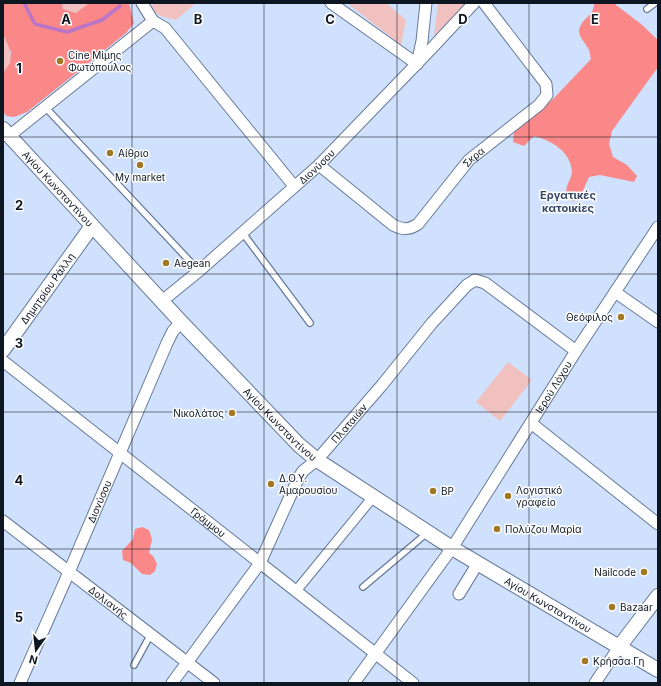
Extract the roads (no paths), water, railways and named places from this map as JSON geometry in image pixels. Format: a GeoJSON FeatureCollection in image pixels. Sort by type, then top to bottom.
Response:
{"type":"FeatureCollection","features":[{"type":"Feature","properties":{"kind":"street"},"geometry":{"type":"LineString","coordinates":[[331,3],[417,64],[422,41],[426,3]]}},
{"type":"Feature","properties":{"kind":"street","name":"Διονύσου"},"geometry":{"type":"LineString","coordinates":[[162,301],[319,164],[417,64],[474,3]]}},
{"type":"Feature","properties":{"kind":"street","name":"Σκρα"},"geometry":{"type":"LineString","coordinates":[[319,164],[393,225],[401,229],[407,229],[418,224],[469,160],[539,105],[547,95],[546,84],[484,3]]}},
{"type":"Feature","properties":{"kind":"street"},"geometry":{"type":"LineString","coordinates":[[143,5],[153,21],[165,28],[294,186]]}},
{"type":"Feature","properties":{"kind":"street"},"geometry":{"type":"LineString","coordinates":[[6,133],[46,108],[153,21]]}},
{"type":"Feature","properties":{"kind":"street","name":"Αγίου Κωνσταντίνου"},"geometry":{"type":"LineString","coordinates":[[6,133],[181,322],[299,445],[317,460],[452,548],[658,670]]}},
{"type":"Feature","properties":{"kind":"street","name":"Δημητρίου Ράλλη"},"geometry":{"type":"LineString","coordinates":[[3,350],[92,226]]}},
{"type":"Feature","properties":{"kind":"street","name":"Ιερού Λόχου"},"geometry":{"type":"LineString","coordinates":[[354,683],[452,548],[576,351],[658,227]]}},
{"type":"Feature","properties":{"kind":"street","name":"Πλαταιών"},"geometry":{"type":"LineString","coordinates":[[172,683],[260,563],[303,471],[317,460],[382,384],[432,322],[471,281],[475,280],[485,283],[576,351]]}},
{"type":"Feature","properties":{"kind":"street"},"geometry":{"type":"LineString","coordinates":[[616,292],[658,322]]}},
{"type":"Feature","properties":{"kind":"street","name":"Διονύσου"},"geometry":{"type":"LineString","coordinates":[[20,683],[70,572],[167,343],[173,331],[181,322]]}},
{"type":"Feature","properties":{"kind":"street","name":"Γράμμου"},"geometry":{"type":"LineString","coordinates":[[3,361],[413,683]]}},
{"type":"Feature","properties":{"kind":"street"},"geometry":{"type":"LineString","coordinates":[[531,423],[658,524]]}},
{"type":"Feature","properties":{"kind":"street"},"geometry":{"type":"LineString","coordinates":[[296,591],[373,497]]}},
{"type":"Feature","properties":{"kind":"street","name":"Δολιανής"},"geometry":{"type":"LineString","coordinates":[[3,520],[214,683]]}},
{"type":"Feature","properties":{"kind":"street"},"geometry":{"type":"LineString","coordinates":[[459,594],[478,563]]}},
{"type":"Feature","properties":{"kind":"street"},"geometry":{"type":"LineString","coordinates":[[595,683],[619,647],[658,596]]}},
{"type":"Feature","properties":{"kind":"lane"},"geometry":{"type":"LineString","coordinates":[[647,9],[655,3]]}},
{"type":"Feature","properties":{"kind":"lane"},"geometry":{"type":"LineString","coordinates":[[46,108],[199,270]]}},
{"type":"Feature","properties":{"kind":"lane"},"geometry":{"type":"LineString","coordinates":[[242,232],[310,324]]}},
{"type":"Feature","properties":{"kind":"lane"},"geometry":{"type":"LineString","coordinates":[[363,587],[427,532]]}},
{"type":"Feature","properties":{"kind":"lane"},"geometry":{"type":"LineString","coordinates":[[134,665],[150,634]]}},
{"type":"Feature","properties":{"kind":"waterway"},"geometry":{"type":"LineString","coordinates":[[24,3],[35,24],[67,32],[102,20],[120,6]]}},
{"type":"Feature","properties":{"kind":"place","name":"Cine Μίμης Φωτόπουλος"},"geometry":{"type":"Point","coordinates":[60,61]}},
{"type":"Feature","properties":{"kind":"place","name":"Αίθριο"},"geometry":{"type":"Point","coordinates":[110,153]}},
{"type":"Feature","properties":{"kind":"place","name":"My market"},"geometry":{"type":"Point","coordinates":[140,165]}},
{"type":"Feature","properties":{"kind":"place","name":"Aegean"},"geometry":{"type":"Point","coordinates":[166,263]}},
{"type":"Feature","properties":{"kind":"place","name":"Θεόφιλος"},"geometry":{"type":"Point","coordinates":[621,317]}},
{"type":"Feature","properties":{"kind":"place","name":"Νικολάτος"},"geometry":{"type":"Point","coordinates":[232,413]}},
{"type":"Feature","properties":{"kind":"place","name":"Δ.Ο.Υ. Αμαρουσίου"},"geometry":{"type":"Point","coordinates":[271,484]}},
{"type":"Feature","properties":{"kind":"place","name":"BP"},"geometry":{"type":"Point","coordinates":[433,491]}},
{"type":"Feature","properties":{"kind":"place","name":"Λογιστικό γραφείο"},"geometry":{"type":"Point","coordinates":[508,496]}},
{"type":"Feature","properties":{"kind":"place","name":"Πολύζου Μαρία"},"geometry":{"type":"Point","coordinates":[497,529]}},
{"type":"Feature","properties":{"kind":"place","name":"Nailcode"},"geometry":{"type":"Point","coordinates":[644,572]}},
{"type":"Feature","properties":{"kind":"place","name":"Bazaar"},"geometry":{"type":"Point","coordinates":[612,607]}},
{"type":"Feature","properties":{"kind":"place","name":"Κρήσσα Γη"},"geometry":{"type":"Point","coordinates":[585,661]}},
{"type":"Feature","properties":{"kind":"district","name":"Εργατικές κατοικίες"},"geometry":{"type":"Point","coordinates":[568,201]}}]}
